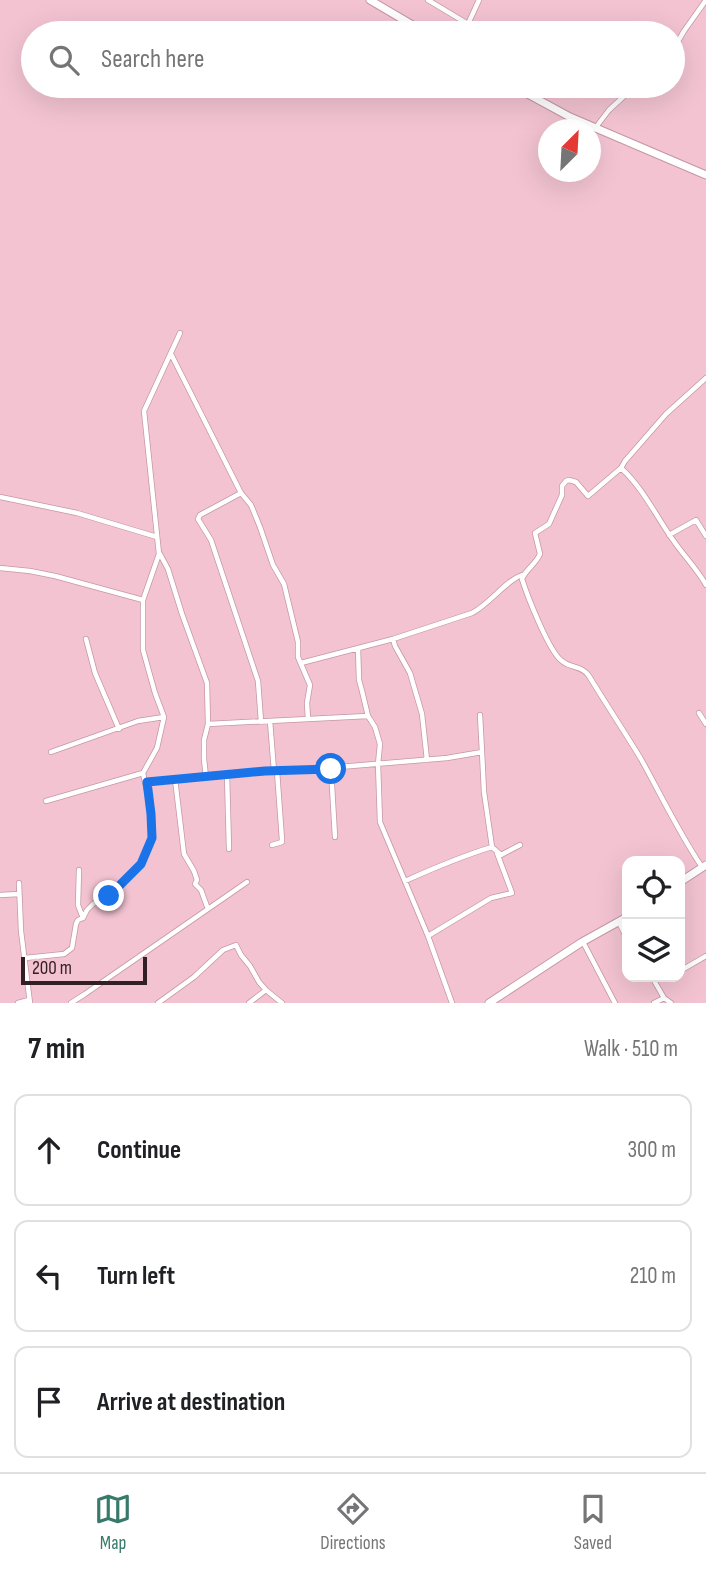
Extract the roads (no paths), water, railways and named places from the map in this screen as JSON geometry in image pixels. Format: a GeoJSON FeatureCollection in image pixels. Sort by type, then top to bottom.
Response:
{"type":"FeatureCollection","features":[{"type":"Feature","properties":{"kind":"main road"},"geometry":{"type":"LineString","coordinates":[[370,0],[406,21]]}},
{"type":"Feature","properties":{"kind":"main road"},"geometry":{"type":"LineString","coordinates":[[534,98],[576,119]]}},
{"type":"Feature","properties":{"kind":"main road"},"geometry":{"type":"LineString","coordinates":[[601,131],[706,175]]}},
{"type":"Feature","properties":{"kind":"main road"},"geometry":{"type":"LineString","coordinates":[[685,879],[704,866]]}},
{"type":"Feature","properties":{"kind":"main road"},"geometry":{"type":"LineString","coordinates":[[489,1003],[582,942],[624,919]]}},
{"type":"Feature","properties":{"kind":"street"},"geometry":{"type":"LineString","coordinates":[[428,0],[463,21]]}},
{"type":"Feature","properties":{"kind":"street"},"geometry":{"type":"LineString","coordinates":[[469,21],[479,0]]}},
{"type":"Feature","properties":{"kind":"street"},"geometry":{"type":"LineString","coordinates":[[685,30],[706,0]]}},
{"type":"Feature","properties":{"kind":"street"},"geometry":{"type":"LineString","coordinates":[[601,120],[622,98]]}},
{"type":"Feature","properties":{"kind":"street"},"geometry":{"type":"LineString","coordinates":[[25,958],[69,952],[78,920],[83,918],[93,904],[109,896],[141,864],[153,833],[144,773],[157,748],[164,717],[143,650],[143,600],[159,554],[144,411],[180,333]]}},
{"type":"Feature","properties":{"kind":"street"},"geometry":{"type":"LineString","coordinates":[[171,353],[241,493],[251,505],[272,565],[284,584],[301,663],[310,685],[307,719]]}},
{"type":"Feature","properties":{"kind":"street"},"geometry":{"type":"LineString","coordinates":[[301,663],[393,639],[483,607],[534,565],[540,551],[535,532],[550,524],[562,495],[563,484],[569,480],[576,482],[588,496],[621,468],[666,414],[706,378]]}},
{"type":"Feature","properties":{"kind":"street"},"geometry":{"type":"LineString","coordinates":[[621,468],[631,477],[706,585]]}},
{"type":"Feature","properties":{"kind":"street"},"geometry":{"type":"LineString","coordinates":[[241,493],[200,514],[198,519],[211,540],[258,681],[261,722]]}},
{"type":"Feature","properties":{"kind":"street"},"geometry":{"type":"LineString","coordinates":[[0,497],[77,513],[157,537]]}},
{"type":"Feature","properties":{"kind":"street"},"geometry":{"type":"LineString","coordinates":[[669,535],[696,520],[706,536]]}},
{"type":"Feature","properties":{"kind":"street"},"geometry":{"type":"LineString","coordinates":[[159,554],[169,569],[207,683],[208,724],[204,740],[206,777]]}},
{"type":"Feature","properties":{"kind":"street"},"geometry":{"type":"LineString","coordinates":[[0,568],[30,570],[143,600]]}},
{"type":"Feature","properties":{"kind":"street"},"geometry":{"type":"LineString","coordinates":[[523,575],[530,603],[557,657],[565,664],[588,673],[671,816],[704,866]]}},
{"type":"Feature","properties":{"kind":"street"},"geometry":{"type":"LineString","coordinates":[[86,639],[94,673],[119,729]]}},
{"type":"Feature","properties":{"kind":"street"},"geometry":{"type":"LineString","coordinates":[[393,639],[410,673],[422,714],[427,760]]}},
{"type":"Feature","properties":{"kind":"street"},"geometry":{"type":"LineString","coordinates":[[358,648],[359,680],[368,716],[380,744],[380,822],[428,936],[452,1003]]}},
{"type":"Feature","properties":{"kind":"street"},"geometry":{"type":"LineString","coordinates":[[699,713],[706,724]]}},
{"type":"Feature","properties":{"kind":"street"},"geometry":{"type":"LineString","coordinates":[[428,936],[491,898],[512,893],[497,853],[492,847],[484,792],[480,715]]}},
{"type":"Feature","properties":{"kind":"street"},"geometry":{"type":"LineString","coordinates":[[208,724],[368,716]]}},
{"type":"Feature","properties":{"kind":"street"},"geometry":{"type":"LineString","coordinates":[[51,752],[138,721],[164,717]]}},
{"type":"Feature","properties":{"kind":"street"},"geometry":{"type":"LineString","coordinates":[[270,721],[282,840],[272,845]]}},
{"type":"Feature","properties":{"kind":"street"},"geometry":{"type":"LineString","coordinates":[[147,782],[227,774],[331,769],[482,752]]}},
{"type":"Feature","properties":{"kind":"street"},"geometry":{"type":"LineString","coordinates":[[331,769],[335,837]]}},
{"type":"Feature","properties":{"kind":"street"},"geometry":{"type":"LineString","coordinates":[[46,801],[144,773]]}},
{"type":"Feature","properties":{"kind":"street"},"geometry":{"type":"LineString","coordinates":[[227,774],[229,849]]}},
{"type":"Feature","properties":{"kind":"street"},"geometry":{"type":"LineString","coordinates":[[175,779],[184,854],[194,871],[197,880],[195,884],[201,890],[208,909]]}},
{"type":"Feature","properties":{"kind":"street"},"geometry":{"type":"LineString","coordinates":[[497,853],[501,855],[520,845]]}},
{"type":"Feature","properties":{"kind":"street"},"geometry":{"type":"LineString","coordinates":[[405,881],[492,847]]}},
{"type":"Feature","properties":{"kind":"street"},"geometry":{"type":"LineString","coordinates":[[79,870],[78,905],[83,918]]}},
{"type":"Feature","properties":{"kind":"street"},"geometry":{"type":"LineString","coordinates":[[71,1003],[247,882]]}},
{"type":"Feature","properties":{"kind":"street"},"geometry":{"type":"LineString","coordinates":[[18,1003],[30,1001],[19,883]]}},
{"type":"Feature","properties":{"kind":"street"},"geometry":{"type":"LineString","coordinates":[[0,895],[19,894]]}},
{"type":"Feature","properties":{"kind":"street"},"geometry":{"type":"LineString","coordinates":[[619,922],[622,928]]}},
{"type":"Feature","properties":{"kind":"street"},"geometry":{"type":"LineString","coordinates":[[582,942],[615,1003]]}},
{"type":"Feature","properties":{"kind":"street"},"geometry":{"type":"LineString","coordinates":[[158,1003],[194,977],[223,950],[236,945],[266,990],[282,1003]]}},
{"type":"Feature","properties":{"kind":"street"},"geometry":{"type":"LineString","coordinates":[[685,968],[706,956]]}},
{"type":"Feature","properties":{"kind":"street"},"geometry":{"type":"LineString","coordinates":[[655,982],[664,998],[671,1003]]}},
{"type":"Feature","properties":{"kind":"street"},"geometry":{"type":"LineString","coordinates":[[249,1003],[266,990]]}},
{"type":"Feature","properties":{"kind":"street"},"geometry":{"type":"LineString","coordinates":[[654,1003],[664,998]]}}]}
